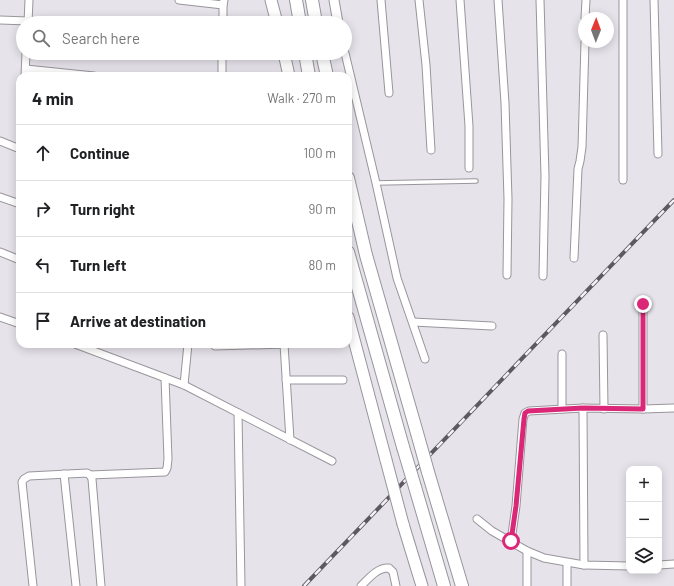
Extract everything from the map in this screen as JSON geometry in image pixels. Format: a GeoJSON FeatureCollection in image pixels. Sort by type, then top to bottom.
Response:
{"type":"FeatureCollection","features":[{"type":"Feature","properties":{"kind":"highway"},"geometry":{"type":"LineString","coordinates":[[296,0],[299,16]]}},
{"type":"Feature","properties":{"kind":"highway"},"geometry":{"type":"LineString","coordinates":[[312,0],[315,16]]}},
{"type":"Feature","properties":{"kind":"highway"},"geometry":{"type":"LineString","coordinates":[[307,60],[308,72]]}},
{"type":"Feature","properties":{"kind":"highway"},"geometry":{"type":"LineString","coordinates":[[324,60],[326,72]]}},
{"type":"Feature","properties":{"kind":"highway"},"geometry":{"type":"LineString","coordinates":[[352,195],[366,255],[462,586]]}},
{"type":"Feature","properties":{"kind":"highway"},"geometry":{"type":"LineString","coordinates":[[352,266],[444,586]]}},
{"type":"Feature","properties":{"kind":"main road"},"geometry":{"type":"LineString","coordinates":[[271,0],[275,16]]}},
{"type":"Feature","properties":{"kind":"main road"},"geometry":{"type":"LineString","coordinates":[[286,60],[288,72]]}},
{"type":"Feature","properties":{"kind":"main road"},"geometry":{"type":"LineString","coordinates":[[352,333],[403,524],[422,586]]}},
{"type":"Feature","properties":{"kind":"street"},"geometry":{"type":"LineString","coordinates":[[28,0],[28,16]]}},
{"type":"Feature","properties":{"kind":"street"},"geometry":{"type":"LineString","coordinates":[[179,0],[223,2],[223,16]]}},
{"type":"Feature","properties":{"kind":"street"},"geometry":{"type":"LineString","coordinates":[[334,0],[337,16]]}},
{"type":"Feature","properties":{"kind":"street"},"geometry":{"type":"LineString","coordinates":[[381,0],[389,93]]}},
{"type":"Feature","properties":{"kind":"street"},"geometry":{"type":"LineString","coordinates":[[419,0],[426,65],[431,150]]}},
{"type":"Feature","properties":{"kind":"street"},"geometry":{"type":"LineString","coordinates":[[460,0],[469,126],[470,168]]}},
{"type":"Feature","properties":{"kind":"street"},"geometry":{"type":"LineString","coordinates":[[498,0],[505,103],[508,199],[506,275]]}},
{"type":"Feature","properties":{"kind":"street"},"geometry":{"type":"LineString","coordinates":[[540,0],[544,176],[543,276]]}},
{"type":"Feature","properties":{"kind":"street"},"geometry":{"type":"LineString","coordinates":[[586,0],[586,12]]}},
{"type":"Feature","properties":{"kind":"street"},"geometry":{"type":"LineString","coordinates":[[623,0],[623,180]]}},
{"type":"Feature","properties":{"kind":"street"},"geometry":{"type":"LineString","coordinates":[[654,0],[658,154]]}},
{"type":"Feature","properties":{"kind":"street"},"geometry":{"type":"LineString","coordinates":[[0,20],[16,21]]}},
{"type":"Feature","properties":{"kind":"street"},"geometry":{"type":"LineString","coordinates":[[574,258],[578,169],[582,147],[585,48]]}},
{"type":"Feature","properties":{"kind":"street"},"geometry":{"type":"LineString","coordinates":[[25,72],[26,60]]}},
{"type":"Feature","properties":{"kind":"street"},"geometry":{"type":"LineString","coordinates":[[222,60],[222,72]]}},
{"type":"Feature","properties":{"kind":"street"},"geometry":{"type":"LineString","coordinates":[[347,60],[350,72]]}},
{"type":"Feature","properties":{"kind":"street"},"geometry":{"type":"LineString","coordinates":[[352,82],[397,278],[425,359]]}},
{"type":"Feature","properties":{"kind":"street"},"geometry":{"type":"LineString","coordinates":[[0,141],[16,147]]}},
{"type":"Feature","properties":{"kind":"street"},"geometry":{"type":"LineString","coordinates":[[0,197],[16,203]]}},
{"type":"Feature","properties":{"kind":"street"},"geometry":{"type":"LineString","coordinates":[[0,252],[16,258]]}},
{"type":"Feature","properties":{"kind":"street"},"geometry":{"type":"LineString","coordinates":[[643,304],[643,409]]}},
{"type":"Feature","properties":{"kind":"street"},"geometry":{"type":"LineString","coordinates":[[0,317],[16,323]]}},
{"type":"Feature","properties":{"kind":"street"},"geometry":{"type":"LineString","coordinates":[[413,322],[492,326]]}},
{"type":"Feature","properties":{"kind":"street"},"geometry":{"type":"LineString","coordinates":[[604,335],[604,409]]}},
{"type":"Feature","properties":{"kind":"street"},"geometry":{"type":"LineString","coordinates":[[86,348],[184,385],[332,461]]}},
{"type":"Feature","properties":{"kind":"street"},"geometry":{"type":"LineString","coordinates":[[184,385],[188,348]]}},
{"type":"Feature","properties":{"kind":"street"},"geometry":{"type":"LineString","coordinates":[[285,348],[290,440]]}},
{"type":"Feature","properties":{"kind":"street"},"geometry":{"type":"LineString","coordinates":[[562,354],[562,409]]}},
{"type":"Feature","properties":{"kind":"street"},"geometry":{"type":"LineString","coordinates":[[33,586],[22,482],[29,476],[87,473],[165,472],[168,459],[165,378]]}},
{"type":"Feature","properties":{"kind":"street"},"geometry":{"type":"LineString","coordinates":[[286,380],[343,380]]}},
{"type":"Feature","properties":{"kind":"street"},"geometry":{"type":"LineString","coordinates":[[511,541],[525,413],[528,411],[583,408],[674,408]]}},
{"type":"Feature","properties":{"kind":"street"},"geometry":{"type":"LineString","coordinates":[[583,408],[584,565]]}},
{"type":"Feature","properties":{"kind":"street"},"geometry":{"type":"LineString","coordinates":[[238,413],[240,586]]}},
{"type":"Feature","properties":{"kind":"street"},"geometry":{"type":"LineString","coordinates":[[64,474],[76,586]]}},
{"type":"Feature","properties":{"kind":"street"},"geometry":{"type":"LineString","coordinates":[[90,474],[92,479],[101,586]]}},
{"type":"Feature","properties":{"kind":"street"},"geometry":{"type":"LineString","coordinates":[[477,519],[492,531],[527,551],[544,558],[584,565],[626,566]]}},
{"type":"Feature","properties":{"kind":"street"},"geometry":{"type":"LineString","coordinates":[[527,551],[527,586]]}},
{"type":"Feature","properties":{"kind":"street"},"geometry":{"type":"LineString","coordinates":[[567,562],[567,586]]}},
{"type":"Feature","properties":{"kind":"street"},"geometry":{"type":"LineString","coordinates":[[662,565],[674,564]]}},
{"type":"Feature","properties":{"kind":"street"},"geometry":{"type":"LineString","coordinates":[[361,586],[384,567],[389,568],[393,572],[396,586]]}},
{"type":"Feature","properties":{"kind":"lane"},"geometry":{"type":"LineString","coordinates":[[376,183],[476,181]]}},
{"type":"Feature","properties":{"kind":"railway"},"geometry":{"type":"LineString","coordinates":[[304,586],[674,200]]}},
{"type":"Feature","properties":{"kind":"route"},"geometry":{"type":"LineString","coordinates":[[511,541],[525,413],[528,411],[583,408],[643,409],[643,304]]}}]}
